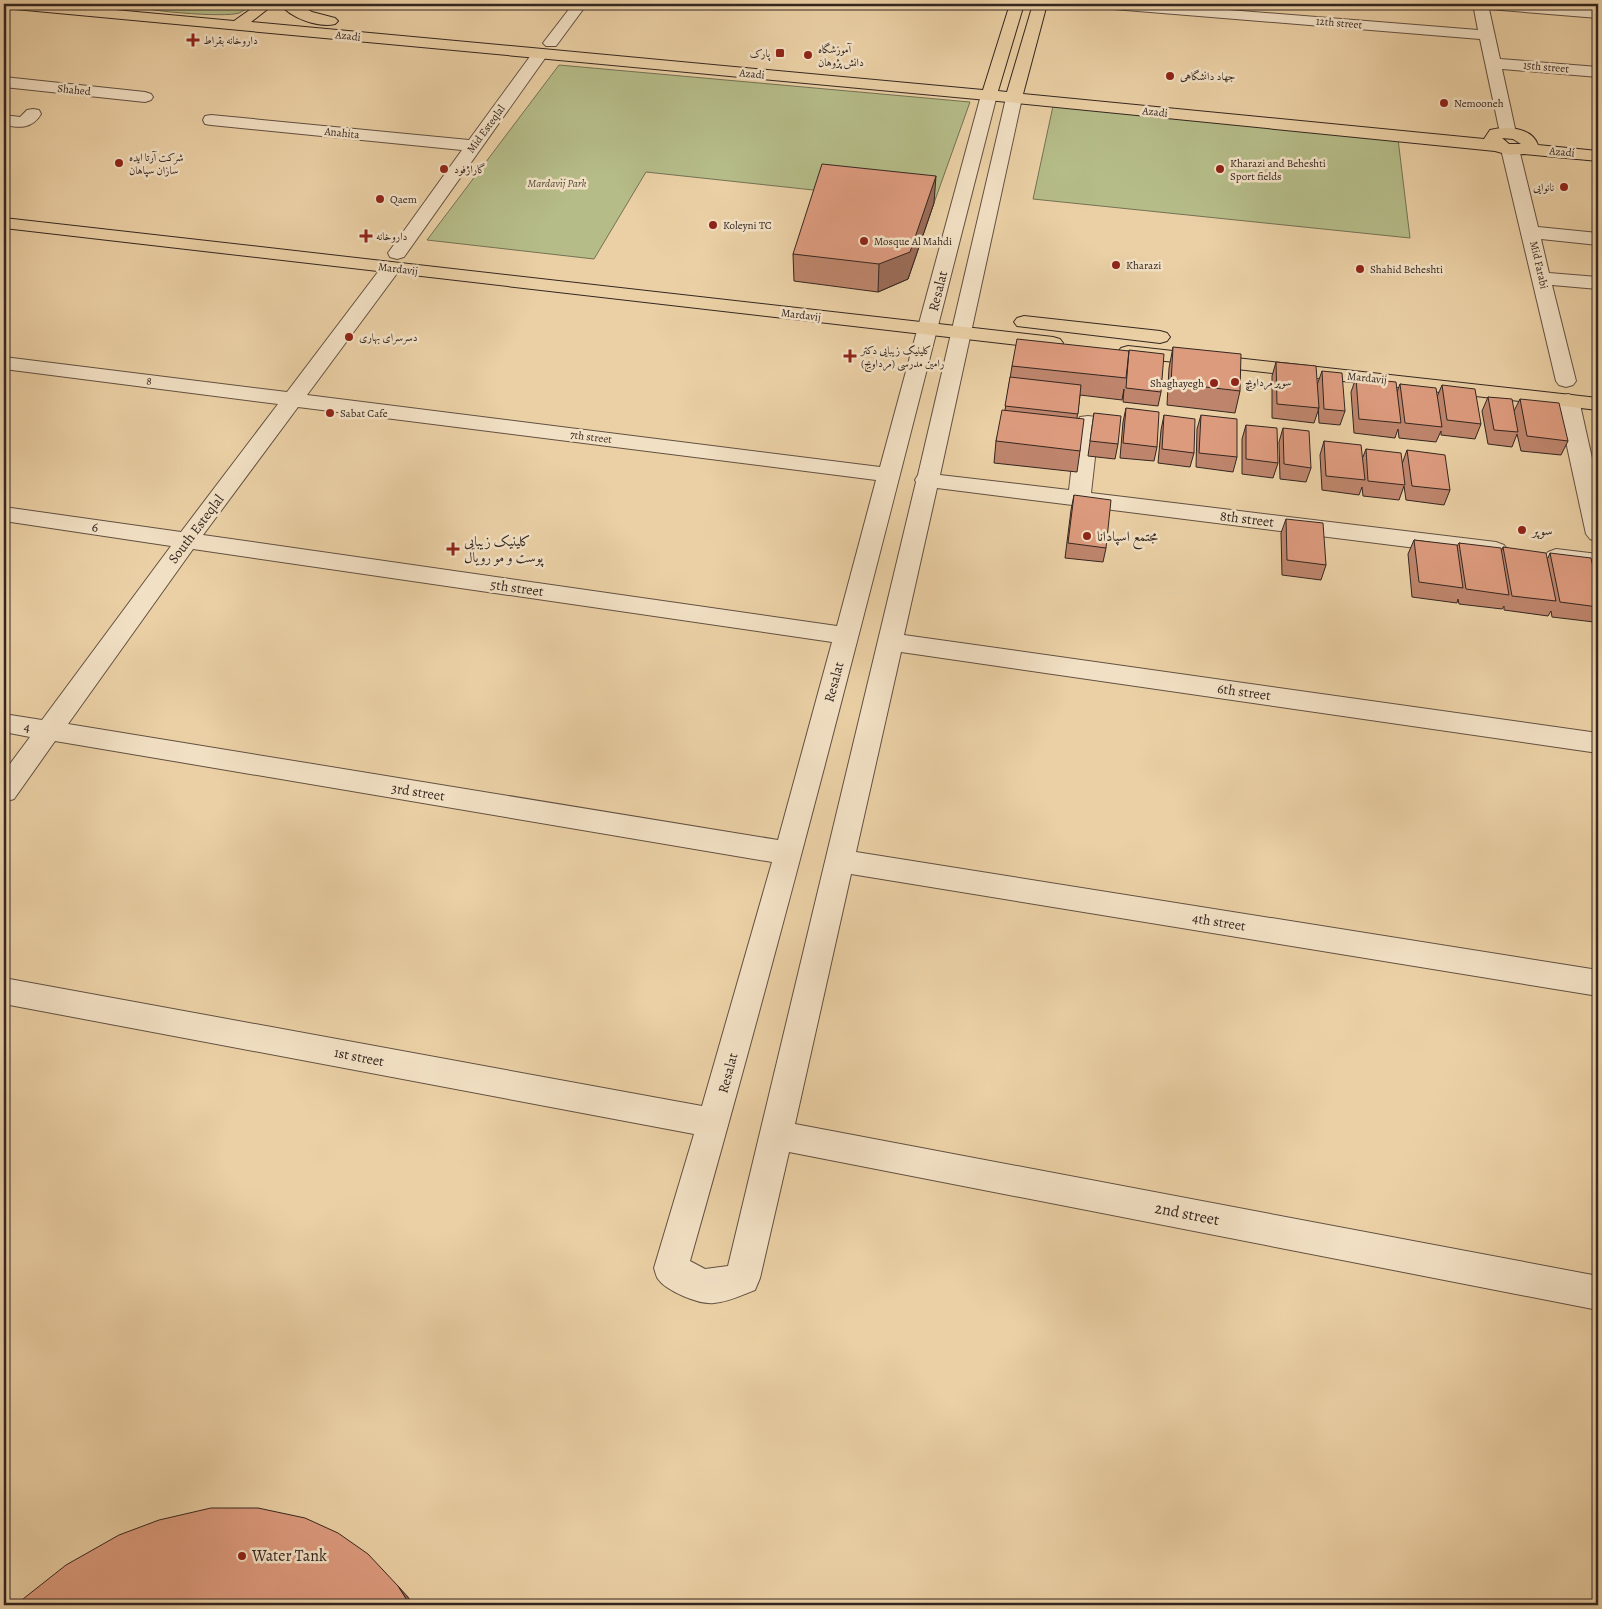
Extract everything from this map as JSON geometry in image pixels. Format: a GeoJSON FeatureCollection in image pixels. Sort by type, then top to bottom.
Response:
{"type":"FeatureCollection","features":[{"type":"Feature","properties":{"kind":"main road","name":"Azadi"},"geometry":{"type":"LineString","coordinates":[[4,4],[98,8],[238,25],[546,49],[946,85],[989,87],[1016,92],[1046,89],[1511,142],[1598,156]]}},
{"type":"Feature","properties":{"kind":"main road"},"geometry":{"type":"LineString","coordinates":[[238,25],[267,4]]}},
{"type":"Feature","properties":{"kind":"main road","name":"Azadi"},"geometry":{"type":"LineString","coordinates":[[288,4],[296,11],[316,19],[546,49]]}},
{"type":"Feature","properties":{"kind":"main road"},"geometry":{"type":"LineString","coordinates":[[946,85],[978,104],[989,87],[1017,4]]}},
{"type":"Feature","properties":{"kind":"main road"},"geometry":{"type":"LineString","coordinates":[[1016,92],[1040,4]]}},
{"type":"Feature","properties":{"kind":"main road"},"geometry":{"type":"LineString","coordinates":[[1010,116],[1026,109],[1046,89],[1023,63]]}},
{"type":"Feature","properties":{"kind":"main road"},"geometry":{"type":"LineString","coordinates":[[946,85],[963,78]]}},
{"type":"Feature","properties":{"kind":"main road","name":"Azadi"},"geometry":{"type":"LineString","coordinates":[[1511,142],[1598,146]]}},
{"type":"Feature","properties":{"kind":"main road","name":"Mardavij"},"geometry":{"type":"LineString","coordinates":[[4,209],[394,261]]}},
{"type":"Feature","properties":{"kind":"main road","name":"Mardavij"},"geometry":{"type":"LineString","coordinates":[[4,223],[394,261],[931,321],[1551,384],[1598,404]]}},
{"type":"Feature","properties":{"kind":"main road","name":"Mardavij"},"geometry":{"type":"LineString","coordinates":[[963,324],[1551,384],[1598,385]]}},
{"type":"Feature","properties":{"kind":"street","name":"Mid Esteqlal"},"geometry":{"type":"LineString","coordinates":[[394,261],[474,146],[580,4]]}},
{"type":"Feature","properties":{"kind":"street","name":"12th street"},"geometry":{"type":"LineString","coordinates":[[1101,4],[1487,35]]}},
{"type":"Feature","properties":{"kind":"street","name":"Mid Farabi"},"geometry":{"type":"LineString","coordinates":[[1480,4],[1542,278],[1551,384],[1598,531]]}},
{"type":"Feature","properties":{"kind":"street"},"geometry":{"type":"LineString","coordinates":[[1480,4],[1598,13]]}},
{"type":"Feature","properties":{"kind":"street","name":"15th street"},"geometry":{"type":"LineString","coordinates":[[1493,62],[1598,72]]}},
{"type":"Feature","properties":{"kind":"street","name":"Shahed"},"geometry":{"type":"LineString","coordinates":[[4,82],[145,97]]}},
{"type":"Feature","properties":{"kind":"street","name":"Resalat"},"geometry":{"type":"LineString","coordinates":[[776,1135],[743,1278],[717,1288],[695,1284],[671,1268],[714,1124],[847,636],[888,475],[931,321],[989,87]]}},
{"type":"Feature","properties":{"kind":"street"},"geometry":{"type":"LineString","coordinates":[[776,1135],[1016,92]]}},
{"type":"Feature","properties":{"kind":"street"},"geometry":{"type":"LineString","coordinates":[[4,111],[32,114],[30,118],[22,122],[4,120]]}},
{"type":"Feature","properties":{"kind":"street","name":"Anahita"},"geometry":{"type":"LineString","coordinates":[[211,120],[474,146]]}},
{"type":"Feature","properties":{"kind":"street"},"geometry":{"type":"LineString","coordinates":[[1531,232],[1598,239]]}},
{"type":"Feature","properties":{"kind":"street","name":"South Esteqlal"},"geometry":{"type":"LineString","coordinates":[[4,792],[394,261]]}},
{"type":"Feature","properties":{"kind":"street"},"geometry":{"type":"LineString","coordinates":[[1542,278],[1598,284]]}},
{"type":"Feature","properties":{"kind":"street","name":"8"},"geometry":{"type":"LineString","coordinates":[[4,363],[293,400]]}},
{"type":"Feature","properties":{"kind":"street","name":"7th street"},"geometry":{"type":"LineString","coordinates":[[293,400],[888,475]]}},
{"type":"Feature","properties":{"kind":"street"},"geometry":{"type":"LineString","coordinates":[[1079,498],[1088,422]]}},
{"type":"Feature","properties":{"kind":"street","name":"8th street"},"geometry":{"type":"LineString","coordinates":[[926,480],[1598,562]]}},
{"type":"Feature","properties":{"kind":"street","name":"6"},"geometry":{"type":"LineString","coordinates":[[4,514],[187,541]]}},
{"type":"Feature","properties":{"kind":"street","name":"5th street"},"geometry":{"type":"LineString","coordinates":[[187,541],[847,636]]}},
{"type":"Feature","properties":{"kind":"street","name":"6th street"},"geometry":{"type":"LineString","coordinates":[[890,642],[1598,743]]}},
{"type":"Feature","properties":{"kind":"street","name":"4"},"geometry":{"type":"LineString","coordinates":[[4,723],[49,730]]}},
{"type":"Feature","properties":{"kind":"street","name":"3rd street"},"geometry":{"type":"LineString","coordinates":[[49,730],[787,853]]}},
{"type":"Feature","properties":{"kind":"street","name":"4th street"},"geometry":{"type":"LineString","coordinates":[[839,861],[1598,984]]}},
{"type":"Feature","properties":{"kind":"street","name":"1st street"},"geometry":{"type":"LineString","coordinates":[[4,991],[714,1124]]}},
{"type":"Feature","properties":{"kind":"street","name":"2nd street"},"geometry":{"type":"LineString","coordinates":[[776,1135],[1598,1293]]}},
{"type":"Feature","properties":{"kind":"green space"},"geometry":{"type":"Polygon","coordinates":[[[127,4],[252,4],[239,13],[217,15],[164,11],[127,4]]]}},
{"type":"Feature","properties":{"kind":"green space","name":"Mardavij Park"},"geometry":{"type":"Polygon","coordinates":[[[559,65],[970,102],[934,203],[646,172],[594,259],[427,240],[559,65]]]}},
{"type":"Feature","properties":{"kind":"green space","name":"Kharazi and Beheshti Sport fields"},"geometry":{"type":"Polygon","coordinates":[[[1053,106],[1398,139],[1410,238],[1033,199],[1053,106]]]}},
{"type":"Feature","properties":{"kind":"building","name":"Mosque Al Mahdi"},"geometry":{"type":"Polygon","coordinates":[[[822,164],[936,176],[910,252],[879,264],[793,254],[822,164]]]}},
{"type":"Feature","properties":{"kind":"building"},"geometry":{"type":"Polygon","coordinates":[[[1017,339],[1129,351],[1126,378],[1012,366],[1017,339]]]}},
{"type":"Feature","properties":{"kind":"building"},"geometry":{"type":"Polygon","coordinates":[[[1173,347],[1241,354],[1240,391],[1171,383],[1173,347]]]}},
{"type":"Feature","properties":{"kind":"building"},"geometry":{"type":"Polygon","coordinates":[[[1129,350],[1164,354],[1161,392],[1126,388],[1129,350]]]}},
{"type":"Feature","properties":{"kind":"building"},"geometry":{"type":"Polygon","coordinates":[[[1276,362],[1316,366],[1319,408],[1277,404],[1276,362]]]}},
{"type":"Feature","properties":{"kind":"building"},"geometry":{"type":"Polygon","coordinates":[[[1322,371],[1342,373],[1345,411],[1324,409],[1322,371]]]}},
{"type":"Feature","properties":{"kind":"building"},"geometry":{"type":"Polygon","coordinates":[[[1010,377],[1081,385],[1078,414],[1005,406],[1010,377]]]}},
{"type":"Feature","properties":{"kind":"building"},"geometry":{"type":"Polygon","coordinates":[[[1356,378],[1396,382],[1401,423],[1359,419],[1356,378]]]}},
{"type":"Feature","properties":{"kind":"building"},"geometry":{"type":"Polygon","coordinates":[[[1400,384],[1436,388],[1442,427],[1405,423],[1400,384]]]}},
{"type":"Feature","properties":{"kind":"building"},"geometry":{"type":"Polygon","coordinates":[[[1442,385],[1475,389],[1481,424],[1447,420],[1442,385]]]}},
{"type":"Feature","properties":{"kind":"building"},"geometry":{"type":"Polygon","coordinates":[[[1488,397],[1512,399],[1518,432],[1494,430],[1488,397]]]}},
{"type":"Feature","properties":{"kind":"building"},"geometry":{"type":"Polygon","coordinates":[[[1520,399],[1559,403],[1568,441],[1527,436],[1520,399]]]}},
{"type":"Feature","properties":{"kind":"building"},"geometry":{"type":"Polygon","coordinates":[[[1126,408],[1159,412],[1157,447],[1123,443],[1126,408]]]}},
{"type":"Feature","properties":{"kind":"building"},"geometry":{"type":"Polygon","coordinates":[[[1002,410],[1084,419],[1080,451],[996,441],[1002,410]]]}},
{"type":"Feature","properties":{"kind":"building"},"geometry":{"type":"Polygon","coordinates":[[[1094,413],[1121,416],[1118,444],[1090,441],[1094,413]]]}},
{"type":"Feature","properties":{"kind":"building"},"geometry":{"type":"Polygon","coordinates":[[[1164,415],[1195,419],[1194,453],[1162,449],[1164,415]]]}},
{"type":"Feature","properties":{"kind":"building"},"geometry":{"type":"Polygon","coordinates":[[[1201,415],[1237,419],[1237,457],[1199,453],[1201,415]]]}},
{"type":"Feature","properties":{"kind":"building"},"geometry":{"type":"Polygon","coordinates":[[[1246,425],[1277,428],[1278,463],[1246,459],[1246,425]]]}},
{"type":"Feature","properties":{"kind":"building"},"geometry":{"type":"Polygon","coordinates":[[[1283,428],[1309,431],[1311,468],[1284,464],[1283,428]]]}},
{"type":"Feature","properties":{"kind":"building"},"geometry":{"type":"Polygon","coordinates":[[[1324,441],[1361,445],[1365,480],[1326,476],[1324,441]]]}},
{"type":"Feature","properties":{"kind":"building"},"geometry":{"type":"Polygon","coordinates":[[[1366,449],[1401,453],[1405,485],[1368,481],[1366,449]]]}},
{"type":"Feature","properties":{"kind":"building"},"geometry":{"type":"Polygon","coordinates":[[[1407,450],[1445,455],[1450,490],[1412,486],[1407,450]]]}},
{"type":"Feature","properties":{"kind":"building","name":"مجتمع اسپادانا"},"geometry":{"type":"Polygon","coordinates":[[[1074,495],[1111,500],[1106,548],[1068,543],[1074,495]]]}},
{"type":"Feature","properties":{"kind":"building"},"geometry":{"type":"Polygon","coordinates":[[[1286,519],[1323,523],[1326,565],[1287,560],[1286,519]]]}},
{"type":"Feature","properties":{"kind":"building"},"geometry":{"type":"Polygon","coordinates":[[[1414,540],[1457,545],[1463,588],[1419,582],[1414,540]]]}},
{"type":"Feature","properties":{"kind":"building"},"geometry":{"type":"Polygon","coordinates":[[[1459,543],[1501,548],[1509,595],[1466,589],[1459,543]]]}},
{"type":"Feature","properties":{"kind":"building"},"geometry":{"type":"Polygon","coordinates":[[[1503,547],[1546,553],[1556,601],[1512,596],[1503,547]]]}},
{"type":"Feature","properties":{"kind":"building"},"geometry":{"type":"Polygon","coordinates":[[[1550,553],[1591,558],[1598,590],[1598,607],[1560,602],[1550,553]]]}},
{"type":"Feature","properties":{"kind":"building","name":"Water Tank"},"geometry":{"type":"Polygon","coordinates":[[[211,1508],[258,1508],[305,1518],[338,1533],[368,1554],[398,1586],[410,1605],[16,1605],[66,1565],[119,1535],[159,1520],[211,1508]]]}},
{"type":"Feature","properties":{"kind":"place","name":"داروخانه بقراط"},"geometry":{"type":"Point","coordinates":[193,40]}},
{"type":"Feature","properties":{"kind":"place","name":"پارک"},"geometry":{"type":"Point","coordinates":[780,53]}},
{"type":"Feature","properties":{"kind":"place","name":"آموزشگاه دانش پژوهان"},"geometry":{"type":"Point","coordinates":[808,55]}},
{"type":"Feature","properties":{"kind":"place","name":"جهاد دانشگاهی"},"geometry":{"type":"Point","coordinates":[1170,76]}},
{"type":"Feature","properties":{"kind":"place","name":"Nemooneh"},"geometry":{"type":"Point","coordinates":[1444,103]}},
{"type":"Feature","properties":{"kind":"place","name":"شرکت آرتا ایده سازان سپاهان"},"geometry":{"type":"Point","coordinates":[119,163]}},
{"type":"Feature","properties":{"kind":"place","name":"گاراژفود"},"geometry":{"type":"Point","coordinates":[444,169]}},
{"type":"Feature","properties":{"kind":"place","name":"Kharazi and Beheshti Sport fields"},"geometry":{"type":"Point","coordinates":[1220,169]}},
{"type":"Feature","properties":{"kind":"place","name":"نانوایی"},"geometry":{"type":"Point","coordinates":[1564,187]}},
{"type":"Feature","properties":{"kind":"place","name":"Qaem"},"geometry":{"type":"Point","coordinates":[380,199]}},
{"type":"Feature","properties":{"kind":"place","name":"Koleyni TC"},"geometry":{"type":"Point","coordinates":[713,225]}},
{"type":"Feature","properties":{"kind":"place","name":"داروخانه"},"geometry":{"type":"Point","coordinates":[366,236]}},
{"type":"Feature","properties":{"kind":"place","name":"Mosque Al Mahdi"},"geometry":{"type":"Point","coordinates":[864,241]}},
{"type":"Feature","properties":{"kind":"place","name":"Kharazi"},"geometry":{"type":"Point","coordinates":[1116,265]}},
{"type":"Feature","properties":{"kind":"place","name":"Shahid Beheshti"},"geometry":{"type":"Point","coordinates":[1360,269]}},
{"type":"Feature","properties":{"kind":"place","name":"دسرسرای بهاری"},"geometry":{"type":"Point","coordinates":[349,337]}},
{"type":"Feature","properties":{"kind":"place","name":"کلینیک زیبایی دکتر رامین مدرسی (مرداویج)"},"geometry":{"type":"Point","coordinates":[850,356]}},
{"type":"Feature","properties":{"kind":"place","name":"سوپر مرداویچ"},"geometry":{"type":"Point","coordinates":[1235,382]}},
{"type":"Feature","properties":{"kind":"place","name":"Shaghayegh"},"geometry":{"type":"Point","coordinates":[1214,383]}},
{"type":"Feature","properties":{"kind":"place","name":"Sabat Cafe"},"geometry":{"type":"Point","coordinates":[330,413]}},
{"type":"Feature","properties":{"kind":"place","name":"سوپر"},"geometry":{"type":"Point","coordinates":[1522,530]}},
{"type":"Feature","properties":{"kind":"place","name":"مجتمع اسپادانا"},"geometry":{"type":"Point","coordinates":[1087,536]}},
{"type":"Feature","properties":{"kind":"place","name":"کلینیک زیبایی پوست و مو رویال"},"geometry":{"type":"Point","coordinates":[453,549]}},
{"type":"Feature","properties":{"kind":"place","name":"Water Tank"},"geometry":{"type":"Point","coordinates":[242,1556]}}]}
